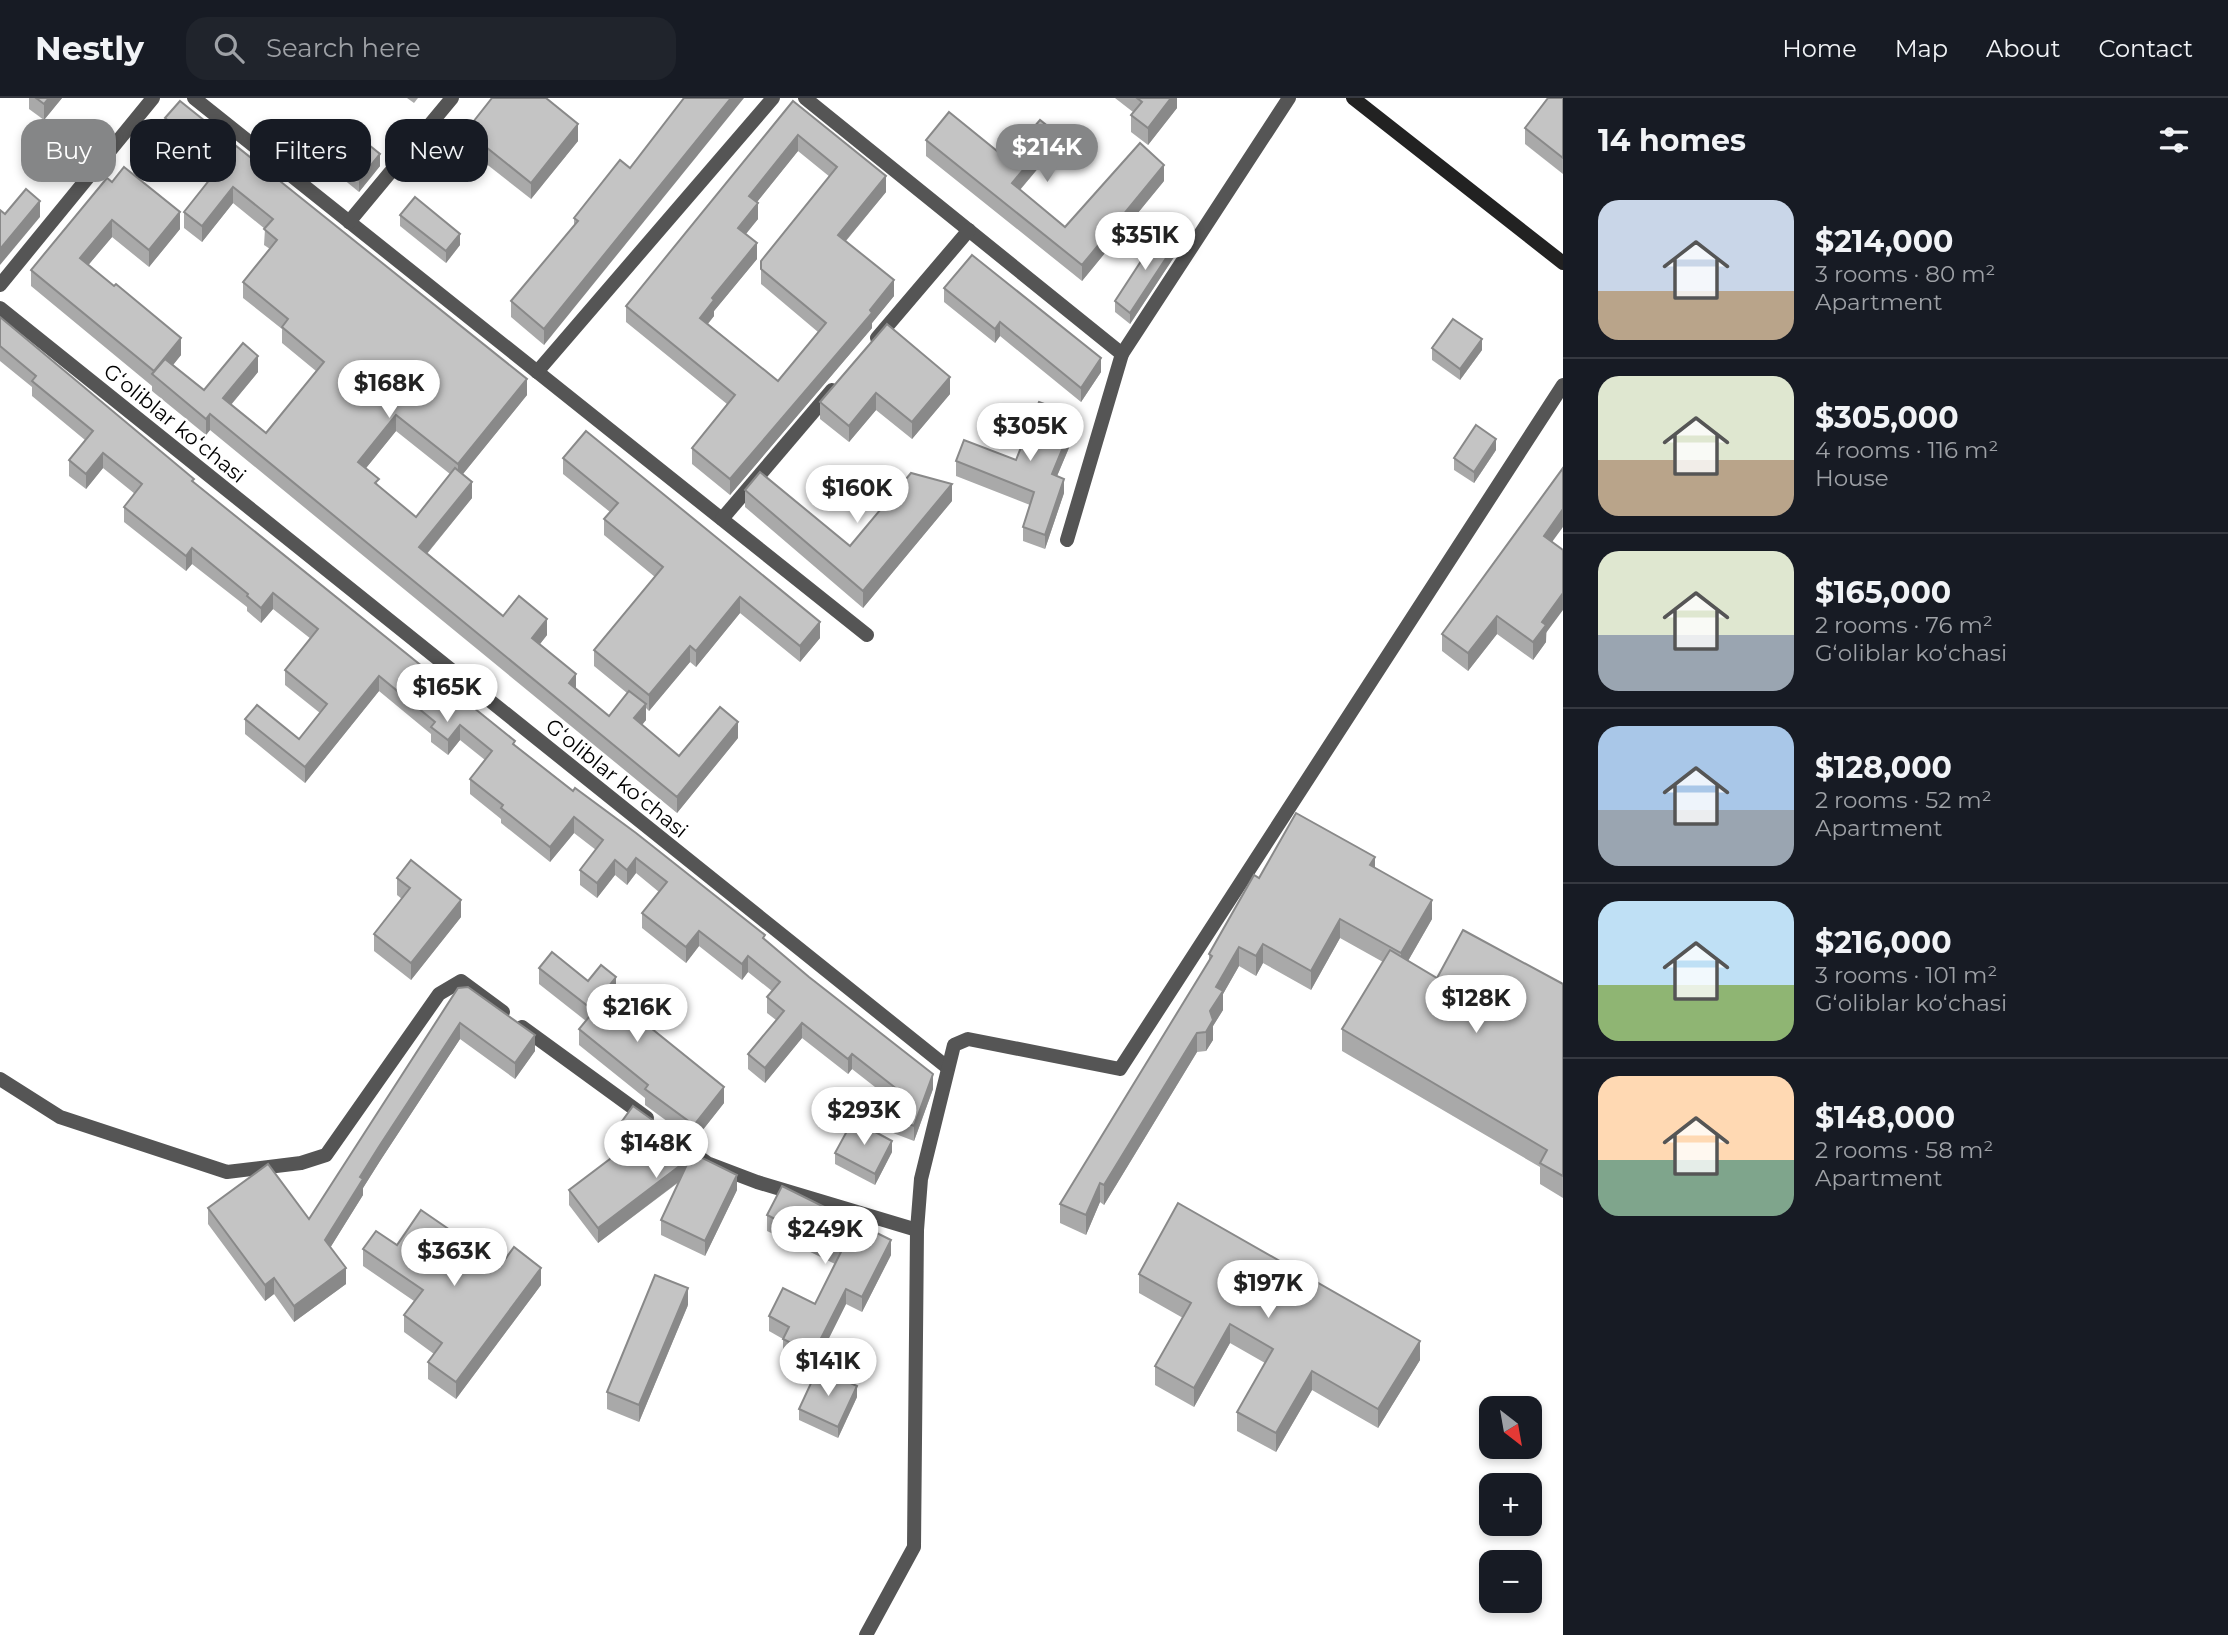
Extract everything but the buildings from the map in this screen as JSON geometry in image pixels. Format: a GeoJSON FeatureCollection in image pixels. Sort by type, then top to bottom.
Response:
{"type":"FeatureCollection","features":[{"type":"Feature","properties":{"kind":"main road"},"geometry":{"type":"LineString","coordinates":[[1353,98],[1563,263]]}},
{"type":"Feature","properties":{"kind":"street"},"geometry":{"type":"LineString","coordinates":[[0,285],[153,98]]}},
{"type":"Feature","properties":{"kind":"street"},"geometry":{"type":"LineString","coordinates":[[194,98],[867,635]]}},
{"type":"Feature","properties":{"kind":"street"},"geometry":{"type":"LineString","coordinates":[[349,222],[452,98]]}},
{"type":"Feature","properties":{"kind":"street"},"geometry":{"type":"LineString","coordinates":[[537,372],[774,98]]}},
{"type":"Feature","properties":{"kind":"street"},"geometry":{"type":"LineString","coordinates":[[805,98],[1122,354]]}},
{"type":"Feature","properties":{"kind":"street"},"geometry":{"type":"LineString","coordinates":[[1067,540],[1122,354],[1289,98]]}},
{"type":"Feature","properties":{"kind":"street"},"geometry":{"type":"LineString","coordinates":[[863,354],[969,230]]}},
{"type":"Feature","properties":{"kind":"street","name":"Gʻoliblar koʻchasi"},"geometry":{"type":"LineString","coordinates":[[0,308],[948,1068]]}},
{"type":"Feature","properties":{"kind":"street"},"geometry":{"type":"LineString","coordinates":[[722,519],[845,375]]}},
{"type":"Feature","properties":{"kind":"street"},"geometry":{"type":"LineString","coordinates":[[866,1635],[914,1547],[917,1230],[921,1179],[954,1045],[968,1039],[1120,1069],[1563,385]]}},
{"type":"Feature","properties":{"kind":"street"},"geometry":{"type":"LineString","coordinates":[[0,1079],[60,1117],[227,1172],[301,1163],[326,1154],[439,995],[461,981],[707,1163],[917,1230]]}}]}
